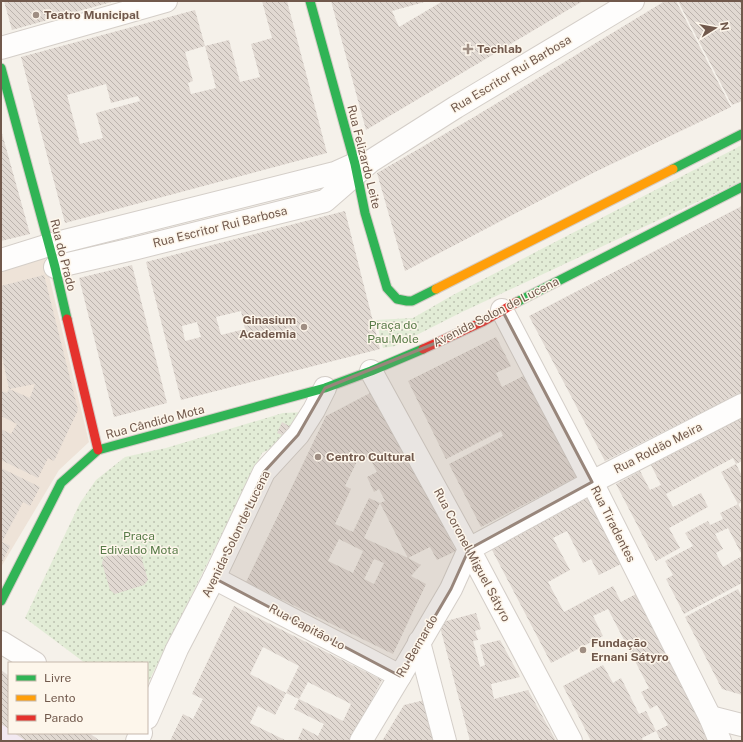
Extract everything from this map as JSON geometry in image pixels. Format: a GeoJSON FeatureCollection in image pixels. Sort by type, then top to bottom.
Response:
{"type":"FeatureCollection","features":[{"type":"Feature","properties":{"kind":"main road","name":"Rua Felizardo Leite"},"geometry":{"type":"LineString","coordinates":[[310,1],[361,167],[365,213],[387,288],[393,298],[399,301],[412,300],[742,134]]}},
{"type":"Feature","properties":{"kind":"main road","name":"Rua do Prado"},"geometry":{"type":"LineString","coordinates":[[1,68],[55,267],[98,450]]}},
{"type":"Feature","properties":{"kind":"main road","name":"Avenida Solon de Lucena"},"geometry":{"type":"LineString","coordinates":[[325,388],[371,371],[450,337],[742,187]]}},
{"type":"Feature","properties":{"kind":"main road","name":"Rua Cândido Mota"},"geometry":{"type":"LineString","coordinates":[[1,601],[61,484],[98,450],[325,388]]}},
{"type":"Feature","properties":{"kind":"street"},"geometry":{"type":"LineString","coordinates":[[1,48],[166,1]]}},
{"type":"Feature","properties":{"kind":"street","name":"Rua Escritor Rui Barbosa"},"geometry":{"type":"LineString","coordinates":[[55,267],[325,201],[361,167],[456,107],[633,1]]}},
{"type":"Feature","properties":{"kind":"street","name":"Rua Escritor Rui Barbosa"},"geometry":{"type":"LineString","coordinates":[[1,260],[49,245],[361,167]]}},
{"type":"Feature","properties":{"kind":"street","name":"Rua Tiradentes"},"geometry":{"type":"LineString","coordinates":[[502,310],[592,482],[710,717],[720,741]]}},
{"type":"Feature","properties":{"kind":"street","name":"Rua Coronel Miguel Sátyro"},"geometry":{"type":"LineString","coordinates":[[371,371],[469,549],[571,741]]}},
{"type":"Feature","properties":{"kind":"street","name":"Avenida Solon de Lucena"},"geometry":{"type":"LineString","coordinates":[[148,716],[178,649],[214,578],[264,472],[298,435],[314,410],[325,388]]}},
{"type":"Feature","properties":{"kind":"street","name":"Rua Roldão Meira"},"geometry":{"type":"LineString","coordinates":[[469,549],[592,482],[742,405]]}},
{"type":"Feature","properties":{"kind":"street","name":"Ru Bernardo"},"geometry":{"type":"LineString","coordinates":[[361,741],[451,589],[469,549]]}},
{"type":"Feature","properties":{"kind":"street","name":"Rua Capitão Lo"},"geometry":{"type":"LineString","coordinates":[[214,578],[400,676]]}},
{"type":"Feature","properties":{"kind":"street"},"geometry":{"type":"LineString","coordinates":[[1,642],[33,662]]}},
{"type":"Feature","properties":{"kind":"street"},"geometry":{"type":"LineString","coordinates":[[419,642],[445,741]]}},
{"type":"Feature","properties":{"kind":"street"},"geometry":{"type":"LineString","coordinates":[[710,717],[742,725]]}},
{"type":"Feature","properties":{"kind":"highlighted area"},"geometry":{"type":"Polygon","coordinates":[[[502,310],[592,482],[469,549],[451,589],[400,676],[214,578],[264,472],[298,435],[325,388],[443,340],[502,310]]]}},
{"type":"Feature","properties":{"kind":"shaded area"},"geometry":{"type":"Polygon","coordinates":[[[44,255],[89,442],[59,470],[1,567],[1,268],[44,255]]]}},
{"type":"Feature","properties":{"kind":"shaded area"},"geometry":{"type":"Polygon","coordinates":[[[1,670],[8,675],[8,734],[90,734],[100,741],[1,741],[1,670]]]}},
{"type":"Feature","properties":{"kind":"green space","name":"Praça do Pau Mole"},"geometry":{"type":"Polygon","coordinates":[[[742,145],[742,181],[462,312],[395,346],[383,348],[376,320],[413,318],[453,295],[742,145]]]}},
{"type":"Feature","properties":{"kind":"green space","name":"Praça Edivaldo Mota"},"geometry":{"type":"Polygon","coordinates":[[[307,412],[292,438],[262,453],[148,683],[148,662],[84,662],[25,618],[80,503],[96,480],[125,457],[166,448],[283,413],[307,412]]]}},
{"type":"Feature","properties":{"kind":"building","name":"Teatro Municipal"},"geometry":{"type":"Polygon","coordinates":[[[4,1],[115,1],[12,30],[4,1]]]}},
{"type":"Feature","properties":{"kind":"building"},"geometry":{"type":"Polygon","coordinates":[[[262,1],[287,1],[327,153],[65,223],[21,57],[195,10],[205,46],[229,40],[240,82],[260,77],[251,44],[272,38],[262,1]],[[205,46],[185,52],[193,81],[188,83],[191,94],[216,88],[205,46]],[[106,84],[67,95],[80,144],[103,138],[96,113],[140,101],[138,96],[111,103],[106,84]]]}},
{"type":"Feature","properties":{"kind":"building"},"geometry":{"type":"Polygon","coordinates":[[[331,1],[428,1],[392,11],[399,27],[443,1],[583,1],[366,130],[331,1]]]}},
{"type":"Feature","properties":{"kind":"building"},"geometry":{"type":"Polygon","coordinates":[[[665,1],[676,1],[731,107],[595,172],[405,271],[377,173],[474,117],[665,1]]]}},
{"type":"Feature","properties":{"kind":"building"},"geometry":{"type":"Polygon","coordinates":[[[678,1],[742,1],[742,101],[732,105],[678,1]]]}},
{"type":"Feature","properties":{"kind":"building"},"geometry":{"type":"Polygon","coordinates":[[[1,130],[30,234],[1,241],[1,130]]]}},
{"type":"Feature","properties":{"kind":"building"},"geometry":{"type":"Polygon","coordinates":[[[742,206],[742,392],[605,461],[529,316],[742,206]]]}},
{"type":"Feature","properties":{"kind":"building"},"geometry":{"type":"Polygon","coordinates":[[[345,211],[380,349],[181,400],[146,262],[345,211]],[[241,311],[216,317],[221,335],[245,329],[241,311]],[[197,322],[182,326],[185,341],[201,337],[197,322]]]}},
{"type":"Feature","properties":{"kind":"building"},"geometry":{"type":"Polygon","coordinates":[[[132,265],[167,403],[114,417],[79,278],[132,265]]]}},
{"type":"Feature","properties":{"kind":"building"},"geometry":{"type":"Polygon","coordinates":[[[44,275],[78,410],[54,461],[48,458],[38,478],[1,460],[1,429],[11,434],[17,424],[1,416],[1,391],[7,393],[9,389],[1,351],[1,286],[44,275]],[[35,384],[9,389],[30,398],[35,384]]]}},
{"type":"Feature","properties":{"kind":"building"},"geometry":{"type":"Polygon","coordinates":[[[496,337],[511,366],[496,373],[502,387],[527,374],[579,476],[481,527],[449,464],[503,436],[501,431],[446,459],[408,381],[496,337]]]}},
{"type":"Feature","properties":{"kind":"building"},"geometry":{"type":"Polygon","coordinates":[[[374,391],[456,551],[437,560],[430,547],[408,558],[421,565],[411,576],[426,584],[393,654],[246,582],[326,416],[374,391]],[[352,449],[349,454],[357,459],[352,449]],[[369,457],[359,462],[358,460],[345,486],[351,489],[335,524],[353,532],[369,498],[380,503],[385,501],[379,489],[374,492],[367,477],[377,472],[369,457]],[[380,503],[364,538],[408,558],[380,503]],[[339,539],[328,561],[353,573],[363,551],[339,539]],[[374,559],[364,579],[374,584],[384,563],[374,559]]]}},
{"type":"Feature","properties":{"kind":"building"},"geometry":{"type":"Polygon","coordinates":[[[742,417],[742,461],[736,464],[733,458],[666,494],[673,507],[701,493],[708,507],[669,528],[680,548],[656,561],[616,484],[640,471],[650,490],[661,485],[651,465],[742,417]]]}},
{"type":"Feature","properties":{"kind":"building"},"geometry":{"type":"Polygon","coordinates":[[[282,422],[291,427],[287,437],[277,433],[282,422]]]}},
{"type":"Feature","properties":{"kind":"building"},"geometry":{"type":"Polygon","coordinates":[[[736,464],[742,476],[742,502],[738,504],[721,472],[736,464]]]}},
{"type":"Feature","properties":{"kind":"building"},"geometry":{"type":"Polygon","coordinates":[[[1,468],[40,487],[30,506],[23,502],[2,542],[10,546],[1,564],[1,468]]]}},
{"type":"Feature","properties":{"kind":"building"},"geometry":{"type":"Polygon","coordinates":[[[588,497],[621,564],[599,575],[591,559],[583,563],[567,531],[553,538],[570,570],[548,582],[564,612],[613,586],[621,602],[636,594],[709,741],[661,741],[656,731],[668,725],[657,705],[650,709],[641,692],[649,688],[608,609],[593,616],[603,636],[551,663],[491,548],[588,497]]]}},
{"type":"Feature","properties":{"kind":"building"},"geometry":{"type":"Polygon","coordinates":[[[738,504],[742,511],[742,552],[741,553],[728,528],[715,534],[723,549],[716,553],[723,567],[742,556],[742,583],[684,614],[666,579],[673,575],[665,561],[693,546],[685,533],[708,521],[710,525],[723,519],[720,513],[738,504]]]}},
{"type":"Feature","properties":{"kind":"building"},"geometry":{"type":"Polygon","coordinates":[[[132,549],[140,553],[148,580],[144,585],[115,594],[110,590],[102,563],[104,557],[132,549]]]}},
{"type":"Feature","properties":{"kind":"building"},"geometry":{"type":"Polygon","coordinates":[[[738,589],[742,597],[742,622],[740,623],[742,626],[742,695],[722,689],[685,617],[738,589]]]}},
{"type":"Feature","properties":{"kind":"building"},"geometry":{"type":"Polygon","coordinates":[[[234,606],[382,680],[351,741],[302,741],[298,739],[303,728],[318,736],[324,724],[294,709],[299,699],[286,693],[275,715],[258,706],[250,723],[287,741],[170,741],[183,714],[193,719],[203,699],[192,694],[234,606]],[[263,647],[250,674],[286,693],[299,666],[263,647]],[[308,682],[299,699],[343,721],[351,704],[308,682]]]}},
{"type":"Feature","properties":{"kind":"building"},"geometry":{"type":"Polygon","coordinates":[[[476,613],[481,629],[475,631],[478,640],[473,641],[480,667],[485,665],[480,645],[500,640],[520,677],[491,684],[494,699],[528,690],[556,741],[470,741],[439,623],[476,613]]]}},
{"type":"Feature","properties":{"kind":"building"},"geometry":{"type":"Polygon","coordinates":[[[603,665],[613,683],[621,678],[639,714],[646,711],[656,731],[642,738],[643,741],[591,741],[563,686],[603,665]]]}},
{"type":"Feature","properties":{"kind":"building"},"geometry":{"type":"Polygon","coordinates":[[[1,670],[8,675],[8,728],[1,724],[1,670]]]}},
{"type":"Feature","properties":{"kind":"building"},"geometry":{"type":"Polygon","coordinates":[[[429,699],[438,739],[429,741],[382,741],[404,705],[429,699]]]}},
{"type":"Feature","properties":{"kind":"building"},"geometry":{"type":"Polygon","coordinates":[[[16,734],[90,734],[100,741],[26,741],[16,734]]]}},
{"type":"Feature","properties":{"kind":"traffic: fast"},"geometry":{"type":"LineString","coordinates":[[310,1],[355,164],[365,213],[387,288],[397,299],[407,301],[412,301],[436,289]]}},
{"type":"Feature","properties":{"kind":"traffic: fast"},"geometry":{"type":"LineString","coordinates":[[1,68],[55,267],[67,319]]}},
{"type":"Feature","properties":{"kind":"traffic: fast"},"geometry":{"type":"LineString","coordinates":[[673,169],[742,134]]}},
{"type":"Feature","properties":{"kind":"traffic: fast"},"geometry":{"type":"LineString","coordinates":[[517,302],[742,187]]}},
{"type":"Feature","properties":{"kind":"traffic: fast"},"geometry":{"type":"LineString","coordinates":[[1,601],[61,483],[98,450],[325,388],[371,371],[423,349]]}},
{"type":"Feature","properties":{"kind":"traffic: slow"},"geometry":{"type":"LineString","coordinates":[[436,289],[673,169]]}},
{"type":"Feature","properties":{"kind":"traffic: jam"},"geometry":{"type":"LineString","coordinates":[[423,349],[482,322],[517,302]]}},
{"type":"Feature","properties":{"kind":"traffic: jam"},"geometry":{"type":"LineString","coordinates":[[67,319],[98,450]]}},
{"type":"Feature","properties":{"kind":"place","name":"Teatro Municipal"},"geometry":{"type":"Point","coordinates":[36,15]}},
{"type":"Feature","properties":{"kind":"place","name":"Techlab"},"geometry":{"type":"Point","coordinates":[468,49]}},
{"type":"Feature","properties":{"kind":"place","name":"Ginasium Academia"},"geometry":{"type":"Point","coordinates":[304,327]}},
{"type":"Feature","properties":{"kind":"place","name":"Centro Cultural"},"geometry":{"type":"Point","coordinates":[318,457]}},
{"type":"Feature","properties":{"kind":"place","name":"Fundação Ernani Sátyro"},"geometry":{"type":"Point","coordinates":[583,650]}}]}
